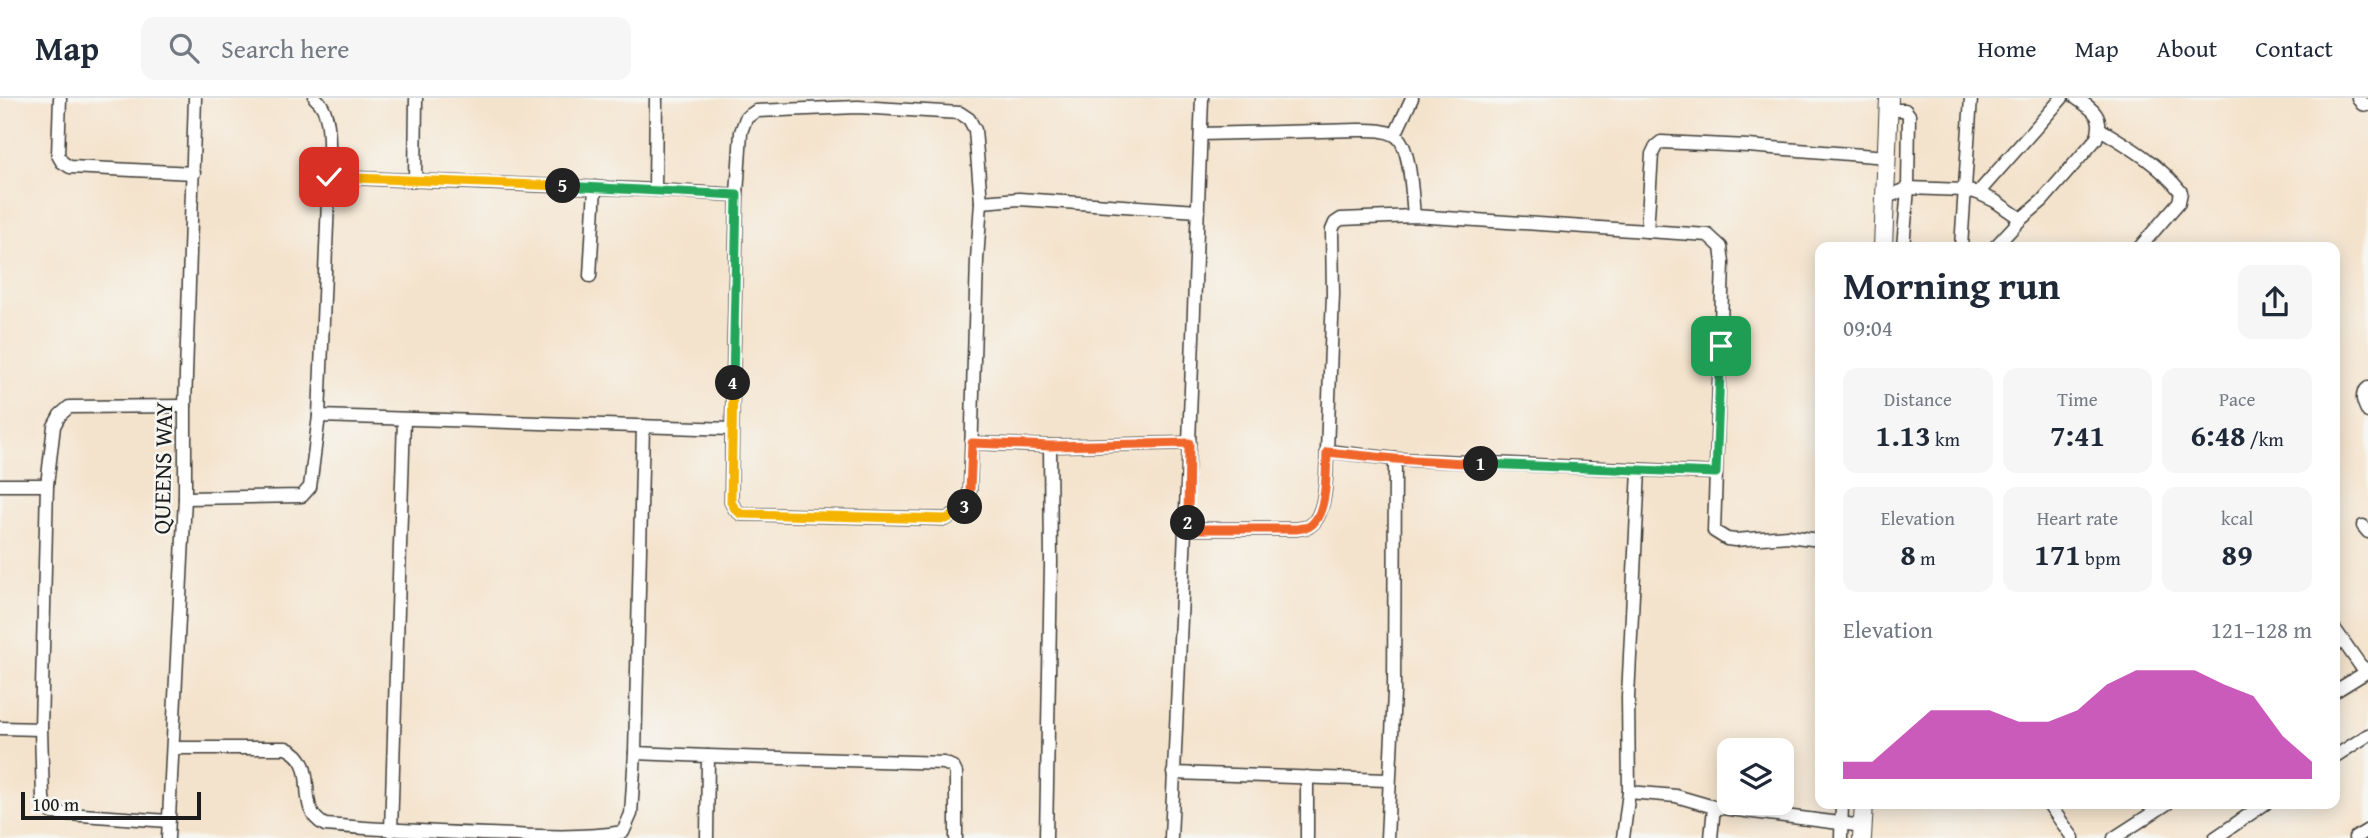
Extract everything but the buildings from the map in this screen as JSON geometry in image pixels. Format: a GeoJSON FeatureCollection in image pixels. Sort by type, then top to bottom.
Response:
{"type":"FeatureCollection","features":[{"type":"Feature","properties":{"kind":"street"},"geometry":{"type":"LineString","coordinates":[[60,98],[58,155],[62,162],[70,167],[194,173]]}},
{"type":"Feature","properties":{"kind":"street","name":"QUEENS WAY"},"geometry":{"type":"LineString","coordinates":[[168,838],[185,498],[185,406],[195,98]]}},
{"type":"Feature","properties":{"kind":"street"},"geometry":{"type":"LineString","coordinates":[[185,498],[302,496],[310,487],[318,416],[329,177],[327,116],[323,106],[315,98]]}},
{"type":"Feature","properties":{"kind":"street"},"geometry":{"type":"LineString","coordinates":[[415,181],[416,98]]}},
{"type":"Feature","properties":{"kind":"street"},"geometry":{"type":"LineString","coordinates":[[655,190],[656,98]]}},
{"type":"Feature","properties":{"kind":"street"},"geometry":{"type":"LineString","coordinates":[[1171,838],[1187,529],[1202,98]]}},
{"type":"Feature","properties":{"kind":"street"},"geometry":{"type":"LineString","coordinates":[[1395,135],[1412,98]]}},
{"type":"Feature","properties":{"kind":"street"},"geometry":{"type":"LineString","coordinates":[[1961,242],[1971,98]]}},
{"type":"Feature","properties":{"kind":"street"},"geometry":{"type":"LineString","coordinates":[[1978,193],[2062,98]]}},
{"type":"Feature","properties":{"kind":"street"},"geometry":{"type":"LineString","coordinates":[[2000,242],[2042,201],[2096,139],[2100,129],[2099,119],[2092,108],[2076,98]]}},
{"type":"Feature","properties":{"kind":"street"},"geometry":{"type":"LineString","coordinates":[[2358,98],[2362,104],[2368,105]]}},
{"type":"Feature","properties":{"kind":"street"},"geometry":{"type":"LineString","coordinates":[[1883,242],[1887,157],[1897,104]]}},
{"type":"Feature","properties":{"kind":"street"},"geometry":{"type":"LineString","coordinates":[[1897,104],[1909,115],[1908,188],[1903,242]]}},
{"type":"Feature","properties":{"kind":"street"},"geometry":{"type":"LineString","coordinates":[[858,107],[960,113],[969,119],[975,130],[981,202],[972,443],[967,502],[962,511],[946,519],[741,514],[735,509],[731,502],[737,195],[741,131],[746,118],[756,111],[858,107]]}},
{"type":"Feature","properties":{"kind":"street"},"geometry":{"type":"LineString","coordinates":[[2100,129],[2153,163],[2180,192],[2179,202],[2144,242]]}},
{"type":"Feature","properties":{"kind":"street"},"geometry":{"type":"LineString","coordinates":[[1201,134],[1358,130],[1382,131],[1395,135],[1404,147],[1412,186],[1414,216]]}},
{"type":"Feature","properties":{"kind":"street"},"geometry":{"type":"LineString","coordinates":[[1647,231],[1652,154],[1661,142],[1887,157]]}},
{"type":"Feature","properties":{"kind":"street"},"geometry":{"type":"LineString","coordinates":[[329,177],[737,195]]}},
{"type":"Feature","properties":{"kind":"street"},"geometry":{"type":"LineString","coordinates":[[590,276],[595,187]]}},
{"type":"Feature","properties":{"kind":"street"},"geometry":{"type":"LineString","coordinates":[[1885,198],[1908,188],[1964,190],[1995,201],[2021,219]]}},
{"type":"Feature","properties":{"kind":"street"},"geometry":{"type":"LineString","coordinates":[[981,202],[1019,199],[1198,211]]}},
{"type":"Feature","properties":{"kind":"street"},"geometry":{"type":"LineString","coordinates":[[1187,529],[1297,529],[1309,527],[1316,520],[1324,498],[1327,452],[1333,294],[1332,230],[1335,223],[1341,219],[1414,216],[1708,235],[1721,247],[1723,262],[1714,531],[1727,539],[1735,540],[1788,536],[1815,539]]}},
{"type":"Feature","properties":{"kind":"street"},"geometry":{"type":"LineString","coordinates":[[2368,388],[2362,401],[2368,412]]}},
{"type":"Feature","properties":{"kind":"street"},"geometry":{"type":"LineString","coordinates":[[168,821],[53,813],[46,808],[43,798],[41,729],[47,485],[54,426],[60,415],[69,407],[185,406]]}},
{"type":"Feature","properties":{"kind":"street"},"geometry":{"type":"LineString","coordinates":[[318,416],[732,429]]}},
{"type":"Feature","properties":{"kind":"street"},"geometry":{"type":"LineString","coordinates":[[391,831],[404,419]]}},
{"type":"Feature","properties":{"kind":"street"},"geometry":{"type":"LineString","coordinates":[[173,748],[286,748],[296,752],[304,763],[310,811],[317,821],[325,825],[391,831],[582,837],[606,837],[622,832],[631,814],[635,753],[643,426]]}},
{"type":"Feature","properties":{"kind":"street"},"geometry":{"type":"LineString","coordinates":[[972,443],[1051,446],[1189,443]]}},
{"type":"Feature","properties":{"kind":"street"},"geometry":{"type":"LineString","coordinates":[[1046,838],[1051,446]]}},
{"type":"Feature","properties":{"kind":"street"},"geometry":{"type":"LineString","coordinates":[[1327,452],[1395,459],[1716,473]]}},
{"type":"Feature","properties":{"kind":"street"},"geometry":{"type":"LineString","coordinates":[[1387,838],[1394,693],[1395,459]]}},
{"type":"Feature","properties":{"kind":"street"},"geometry":{"type":"LineString","coordinates":[[1623,838],[1629,792],[1628,697],[1639,470]]}},
{"type":"Feature","properties":{"kind":"street"},"geometry":{"type":"LineString","coordinates":[[0,485],[47,485]]}},
{"type":"Feature","properties":{"kind":"street"},"geometry":{"type":"LineString","coordinates":[[2340,637],[2360,665],[2368,671],[2340,688]]}},
{"type":"Feature","properties":{"kind":"street"},"geometry":{"type":"LineString","coordinates":[[0,728],[41,729]]}},
{"type":"Feature","properties":{"kind":"street"},"geometry":{"type":"LineString","coordinates":[[2340,753],[2368,735]]}},
{"type":"Feature","properties":{"kind":"street"},"geometry":{"type":"LineString","coordinates":[[635,753],[944,763],[953,767],[956,773],[956,838]]}},
{"type":"Feature","properties":{"kind":"street"},"geometry":{"type":"LineString","coordinates":[[707,838],[708,756]]}},
{"type":"Feature","properties":{"kind":"street"},"geometry":{"type":"LineString","coordinates":[[1173,773],[1388,780]]}},
{"type":"Feature","properties":{"kind":"street"},"geometry":{"type":"LineString","coordinates":[[1307,777],[1307,838]]}},
{"type":"Feature","properties":{"kind":"street"},"geometry":{"type":"LineString","coordinates":[[1629,792],[1676,796],[1714,807],[1841,824],[1863,832],[1864,809]]}},
{"type":"Feature","properties":{"kind":"street"},"geometry":{"type":"LineString","coordinates":[[1711,838],[1714,807]]}},
{"type":"Feature","properties":{"kind":"street"},"geometry":{"type":"LineString","coordinates":[[1841,838],[1842,809]]}},
{"type":"Feature","properties":{"kind":"street"},"geometry":{"type":"LineString","coordinates":[[2052,809],[2073,838]]}},
{"type":"Feature","properties":{"kind":"street"},"geometry":{"type":"LineString","coordinates":[[2114,838],[2159,809]]}},
{"type":"Feature","properties":{"kind":"street"},"geometry":{"type":"LineString","coordinates":[[2215,838],[2257,809]]}},
{"type":"Feature","properties":{"kind":"street"},"geometry":{"type":"LineString","coordinates":[[2356,838],[2368,830]]}},
{"type":"Feature","properties":{"kind":"route"},"geometry":{"type":"LineString","coordinates":[[329,177],[737,195],[731,502],[741,514],[946,519],[962,511],[967,502],[972,443],[1051,446],[1189,443],[1187,529],[1309,527],[1316,520],[1324,498],[1327,452],[1515,466],[1716,473],[1721,346]]}}]}
